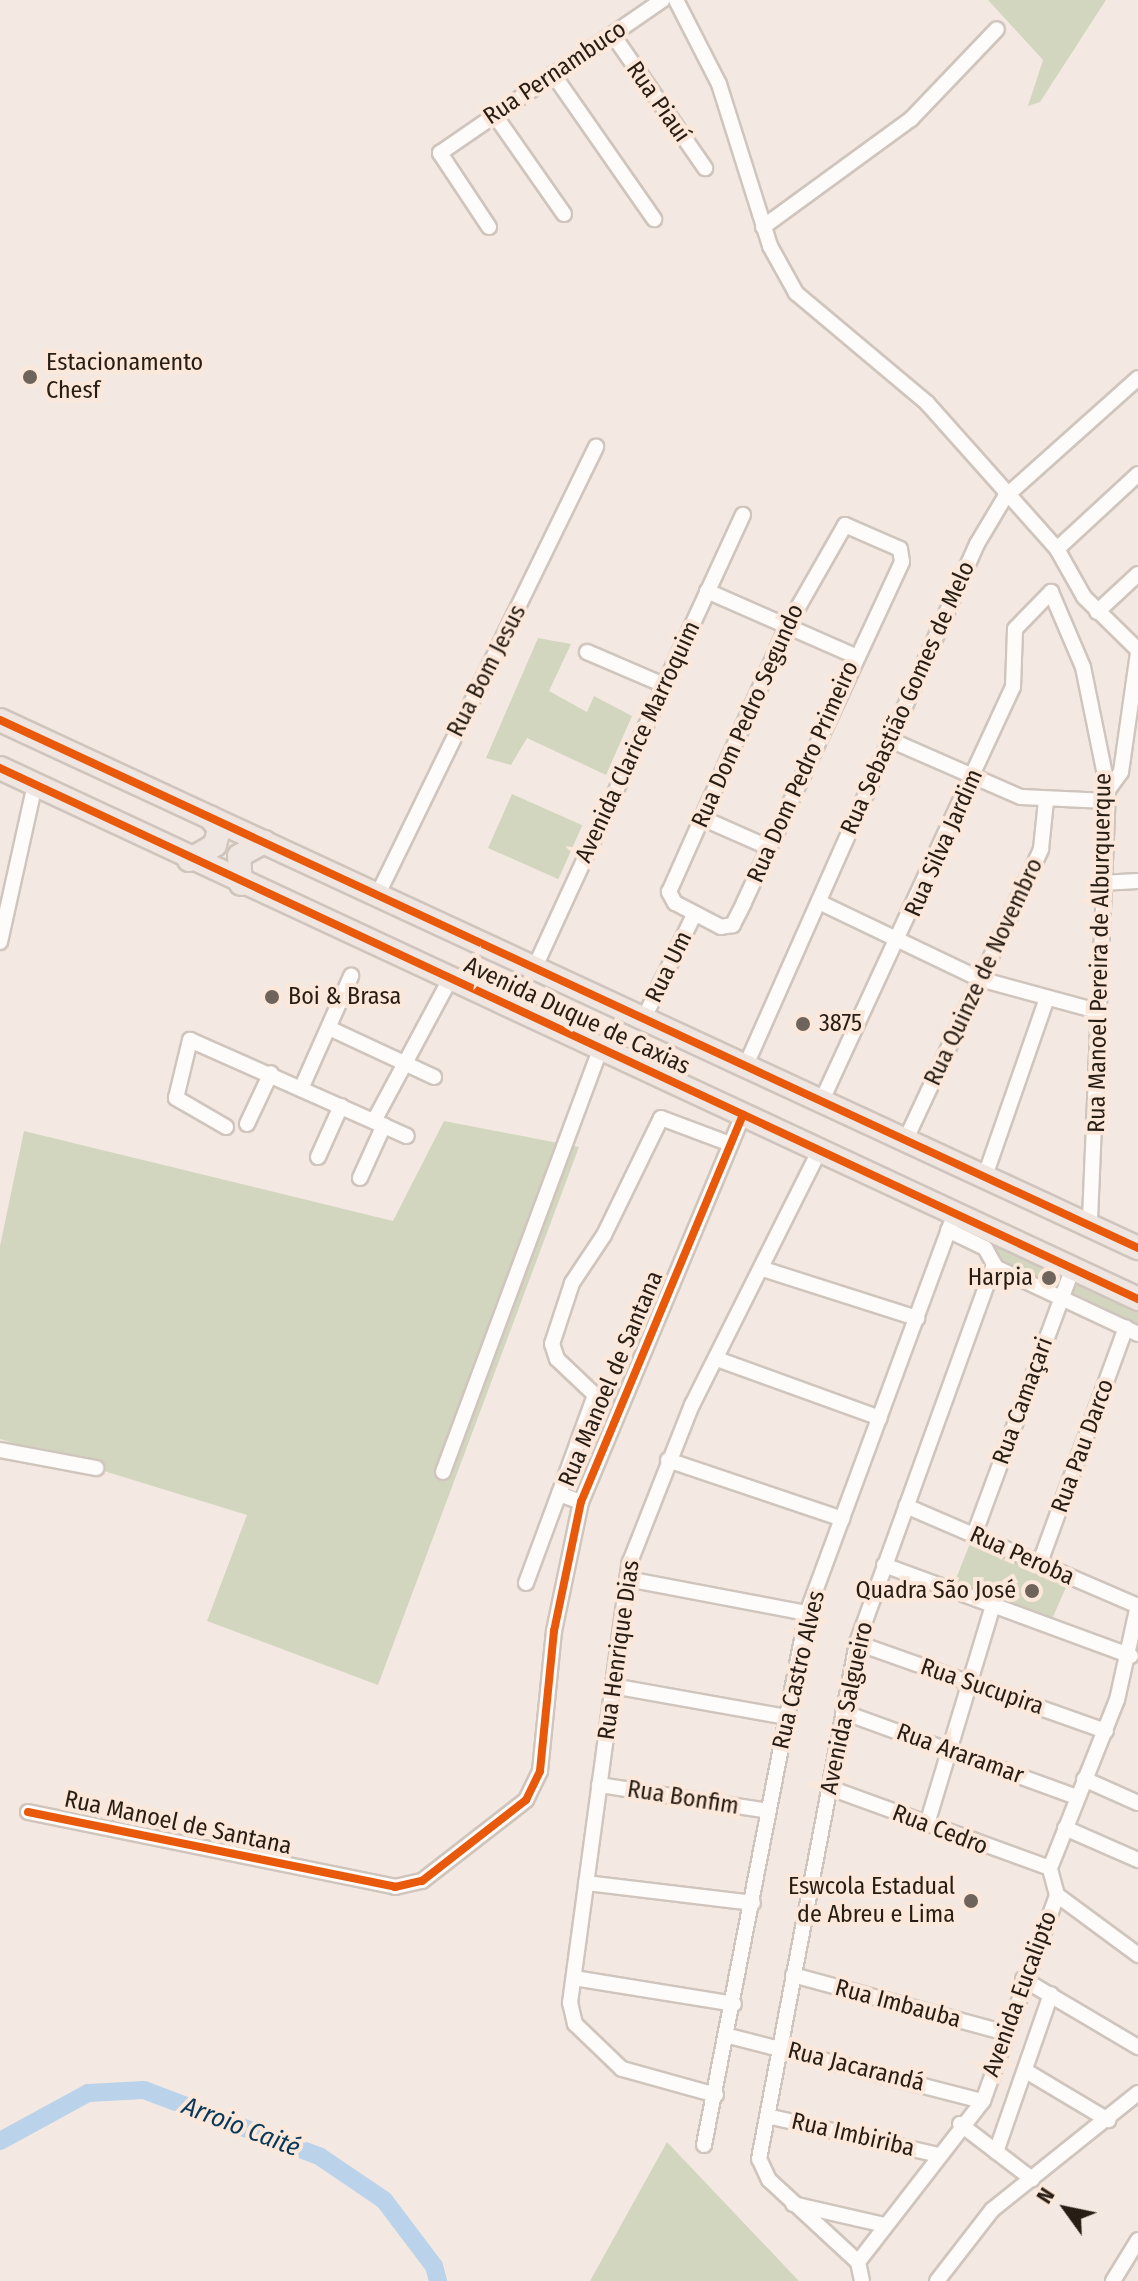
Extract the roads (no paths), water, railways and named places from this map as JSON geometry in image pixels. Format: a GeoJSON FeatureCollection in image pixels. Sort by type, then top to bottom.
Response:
{"type":"FeatureCollection","features":[{"type":"Feature","properties":{"kind":"highway","name":"Avenida Duque de Caxias"},"geometry":{"type":"LineString","coordinates":[[0,720],[1138,1248]]}},
{"type":"Feature","properties":{"kind":"highway","name":"Avenida Duque de Caxias"},"geometry":{"type":"LineString","coordinates":[[0,768],[189,860],[819,1151],[952,1221],[1073,1268],[1138,1299]]}},
{"type":"Feature","properties":{"kind":"highway"},"geometry":{"type":"LineString","coordinates":[[189,860],[215,845],[219,829],[211,818]]}},
{"type":"Feature","properties":{"kind":"highway"},"geometry":{"type":"LineString","coordinates":[[241,884],[239,856],[264,842]]}},
{"type":"Feature","properties":{"kind":"street","name":"Rua Pernambuco"},"geometry":{"type":"LineString","coordinates":[[489,227],[440,160],[446,147],[663,0]]}},
{"type":"Feature","properties":{"kind":"street"},"geometry":{"type":"LineString","coordinates":[[676,0],[719,84],[763,227],[796,293],[927,403],[1005,497],[1057,549],[1097,612],[1138,651],[1121,772],[1108,795],[1046,801],[888,739]]}},
{"type":"Feature","properties":{"kind":"street"},"geometry":{"type":"LineString","coordinates":[[688,19],[690,0]]}},
{"type":"Feature","properties":{"kind":"street"},"geometry":{"type":"LineString","coordinates":[[763,227],[911,119],[997,29]]}},
{"type":"Feature","properties":{"kind":"street","name":"Rua Piauí"},"geometry":{"type":"LineString","coordinates":[[613,35],[705,168]]}},
{"type":"Feature","properties":{"kind":"street"},"geometry":{"type":"LineString","coordinates":[[553,74],[654,219]]}},
{"type":"Feature","properties":{"kind":"street"},"geometry":{"type":"LineString","coordinates":[[494,114],[564,214]]}},
{"type":"Feature","properties":{"kind":"street","name":"Rua Sebastião Gomes de Melo"},"geometry":{"type":"LineString","coordinates":[[746,1065],[957,582],[1005,497],[1138,378]]}},
{"type":"Feature","properties":{"kind":"street","name":"Rua Bom Jesus"},"geometry":{"type":"LineString","coordinates":[[377,896],[596,447]]}},
{"type":"Feature","properties":{"kind":"street"},"geometry":{"type":"LineString","coordinates":[[1057,549],[1138,474]]}},
{"type":"Feature","properties":{"kind":"street","name":"Avenida Clarice Marroquim"},"geometry":{"type":"LineString","coordinates":[[534,969],[743,515]]}},
{"type":"Feature","properties":{"kind":"street","name":"Rua Dom Pedro Segundo"},"geometry":{"type":"LineString","coordinates":[[675,903],[669,892],[788,625],[838,529],[849,526],[882,539],[903,552],[902,562]]}},
{"type":"Feature","properties":{"kind":"street","name":"Rua Dom Pedro Primeiro"},"geometry":{"type":"LineString","coordinates":[[675,903],[694,915],[733,925],[855,656],[902,562]]}},
{"type":"Feature","properties":{"kind":"street"},"geometry":{"type":"LineString","coordinates":[[1097,612],[1138,574]]}},
{"type":"Feature","properties":{"kind":"street"},"geometry":{"type":"LineString","coordinates":[[707,591],[855,656]]}},
{"type":"Feature","properties":{"kind":"street","name":"Rua Silva Jardim"},"geometry":{"type":"LineString","coordinates":[[822,1100],[900,944],[1017,677],[1015,629],[1043,592],[1051,592]]}},
{"type":"Feature","properties":{"kind":"street","name":"Rua Manoel Pereira de Alburquerque"},"geometry":{"type":"LineString","coordinates":[[1051,592],[1091,694],[1108,795],[1101,883],[1090,1227]]}},
{"type":"Feature","properties":{"kind":"street"},"geometry":{"type":"LineString","coordinates":[[587,652],[664,685]]}},
{"type":"Feature","properties":{"kind":"street"},"geometry":{"type":"LineString","coordinates":[[0,942],[6,889],[35,784]]}},
{"type":"Feature","properties":{"kind":"street","name":"Rua Quinze de Novembro"},"geometry":{"type":"LineString","coordinates":[[906,1139],[1041,849],[1046,801]]}},
{"type":"Feature","properties":{"kind":"street"},"geometry":{"type":"LineString","coordinates":[[702,818],[770,848]]}},
{"type":"Feature","properties":{"kind":"street"},"geometry":{"type":"LineString","coordinates":[[1101,883],[1138,881]]}},
{"type":"Feature","properties":{"kind":"street"},"geometry":{"type":"LineString","coordinates":[[819,902],[900,944],[980,979],[1046,1001],[1097,1011]]}},
{"type":"Feature","properties":{"kind":"street","name":"Rua Um"},"geometry":{"type":"LineString","coordinates":[[644,1018],[694,915]]}},
{"type":"Feature","properties":{"kind":"street"},"geometry":{"type":"LineString","coordinates":[[301,1089],[351,976]]}},
{"type":"Feature","properties":{"kind":"street"},"geometry":{"type":"LineString","coordinates":[[360,1178],[379,1123],[450,979]]}},
{"type":"Feature","properties":{"kind":"street"},"geometry":{"type":"LineString","coordinates":[[985,1176],[1046,1001]]}},
{"type":"Feature","properties":{"kind":"street"},"geometry":{"type":"LineString","coordinates":[[329,1028],[434,1077]]}},
{"type":"Feature","properties":{"kind":"street"},"geometry":{"type":"LineString","coordinates":[[226,1127],[176,1098],[186,1044],[203,1040],[301,1089],[407,1136]]}},
{"type":"Feature","properties":{"kind":"street"},"geometry":{"type":"LineString","coordinates":[[443,1472],[600,1050]]}},
{"type":"Feature","properties":{"kind":"street"},"geometry":{"type":"LineString","coordinates":[[247,1124],[271,1073]]}},
{"type":"Feature","properties":{"kind":"street"},"geometry":{"type":"LineString","coordinates":[[318,1157],[341,1106]]}},
{"type":"Feature","properties":{"kind":"street","name":"Rua Manoel de Santana"},"geometry":{"type":"LineString","coordinates":[[28,1812],[370,1883],[422,1881],[516,1810],[535,1784],[581,1502],[743,1115]]}},
{"type":"Feature","properties":{"kind":"street"},"geometry":{"type":"LineString","coordinates":[[526,1583],[595,1395],[557,1359],[552,1344],[584,1255],[604,1235],[661,1118],[730,1144]]}},
{"type":"Feature","properties":{"kind":"street","name":"Rua Henrique Dias"},"geometry":{"type":"LineString","coordinates":[[716,2095],[622,2069],[571,2019],[574,1978],[627,1579],[668,1460],[819,1151]]}},
{"type":"Feature","properties":{"kind":"street"},"geometry":{"type":"LineString","coordinates":[[952,1221],[985,1248],[993,1266],[1132,1330]]}},
{"type":"Feature","properties":{"kind":"street","name":"Rua Castro Alves"},"geometry":{"type":"LineString","coordinates":[[704,2145],[729,2036],[768,1811],[807,1613],[952,1221]]}},
{"type":"Feature","properties":{"kind":"street","name":"Avenida Salgueiro"},"geometry":{"type":"LineString","coordinates":[[793,2204],[760,2164],[857,1643],[993,1266]]}},
{"type":"Feature","properties":{"kind":"street","name":"Rua Camaçari"},"geometry":{"type":"LineString","coordinates":[[974,1535],[1073,1268]]}},
{"type":"Feature","properties":{"kind":"street"},"geometry":{"type":"LineString","coordinates":[[763,1269],[917,1318]]}},
{"type":"Feature","properties":{"kind":"street","name":"Rua Pau Darco"},"geometry":{"type":"LineString","coordinates":[[1039,1565],[1132,1330]]}},
{"type":"Feature","properties":{"kind":"street"},"geometry":{"type":"LineString","coordinates":[[717,1359],[880,1418]]}},
{"type":"Feature","properties":{"kind":"street"},"geometry":{"type":"LineString","coordinates":[[0,1450],[96,1468]]}},
{"type":"Feature","properties":{"kind":"street"},"geometry":{"type":"LineString","coordinates":[[668,1460],[842,1519]]}},
{"type":"Feature","properties":{"kind":"street"},"geometry":{"type":"LineString","coordinates":[[559,1494],[581,1502]]}},
{"type":"Feature","properties":{"kind":"street","name":"Rua Peroba"},"geometry":{"type":"LineString","coordinates":[[906,1506],[1138,1605]]}},
{"type":"Feature","properties":{"kind":"street"},"geometry":{"type":"LineString","coordinates":[[884,1565],[1131,1656]]}},
{"type":"Feature","properties":{"kind":"street"},"geometry":{"type":"LineString","coordinates":[[627,1579],[807,1613]]}},
{"type":"Feature","properties":{"kind":"street"},"geometry":{"type":"LineString","coordinates":[[927,1824],[993,1605]]}},
{"type":"Feature","properties":{"kind":"street"},"geometry":{"type":"LineString","coordinates":[[1050,1868],[1106,1731],[1131,1656],[1138,1605]]}},
{"type":"Feature","properties":{"kind":"street","name":"Rua Sucupira"},"geometry":{"type":"LineString","coordinates":[[857,1643],[1106,1731]]}},
{"type":"Feature","properties":{"kind":"street"},"geometry":{"type":"LineString","coordinates":[[613,1686],[787,1717]]}},
{"type":"Feature","properties":{"kind":"street","name":"Rua Araramar"},"geometry":{"type":"LineString","coordinates":[[843,1712],[1077,1797]]}},
{"type":"Feature","properties":{"kind":"street"},"geometry":{"type":"LineString","coordinates":[[1084,1779],[1138,1803]]}},
{"type":"Feature","properties":{"kind":"street","name":"Rua Bonfim"},"geometry":{"type":"LineString","coordinates":[[599,1785],[768,1811]]}},
{"type":"Feature","properties":{"kind":"street","name":"Rua Cedro"},"geometry":{"type":"LineString","coordinates":[[830,1788],[1050,1868]]}},
{"type":"Feature","properties":{"kind":"street"},"geometry":{"type":"LineString","coordinates":[[1065,1828],[1138,1860]]}},
{"type":"Feature","properties":{"kind":"street","name":"Avenida Eucalipto"},"geometry":{"type":"LineString","coordinates":[[858,2262],[960,2124],[983,2101],[1003,2032],[1057,1895],[1050,1868]]}},
{"type":"Feature","properties":{"kind":"street"},"geometry":{"type":"LineString","coordinates":[[586,1883],[753,1903]]}},
{"type":"Feature","properties":{"kind":"street"},"geometry":{"type":"LineString","coordinates":[[1057,1895],[1138,1955]]}},
{"type":"Feature","properties":{"kind":"street","name":"Rua Imbauba"},"geometry":{"type":"LineString","coordinates":[[793,1975],[1003,2032]]}},
{"type":"Feature","properties":{"kind":"street"},"geometry":{"type":"LineString","coordinates":[[574,1978],[734,2004]]}},
{"type":"Feature","properties":{"kind":"street"},"geometry":{"type":"LineString","coordinates":[[1023,1979],[1138,2047]]}},
{"type":"Feature","properties":{"kind":"street"},"geometry":{"type":"LineString","coordinates":[[996,2152],[1051,1994]]}},
{"type":"Feature","properties":{"kind":"street","name":"Rua Jacarandá"},"geometry":{"type":"LineString","coordinates":[[729,2036],[983,2101]]}},
{"type":"Feature","properties":{"kind":"street"},"geometry":{"type":"LineString","coordinates":[[1026,2071],[1108,2120]]}},
{"type":"Feature","properties":{"kind":"street"},"geometry":{"type":"LineString","coordinates":[[940,2280],[992,2210],[1138,2093]]}},
{"type":"Feature","properties":{"kind":"street","name":"Rua Imbiriba"},"geometry":{"type":"LineString","coordinates":[[767,2116],[939,2155]]}},
{"type":"Feature","properties":{"kind":"street"},"geometry":{"type":"LineString","coordinates":[[960,2124],[1032,2179]]}},
{"type":"Feature","properties":{"kind":"street"},"geometry":{"type":"LineString","coordinates":[[793,2204],[885,2225]]}},
{"type":"Feature","properties":{"kind":"street"},"geometry":{"type":"LineString","coordinates":[[793,2204],[858,2262],[862,2281]]}},
{"type":"Feature","properties":{"kind":"street"},"geometry":{"type":"LineString","coordinates":[[1113,2281],[1138,2240]]}},
{"type":"Feature","properties":{"kind":"waterway","name":"Arroio Caité"},"geometry":{"type":"LineString","coordinates":[[0,2141],[88,2093],[144,2090],[319,2156],[384,2200],[434,2266],[438,2281]]}},
{"type":"Feature","properties":{"kind":"place","name":"Estacionamento Chesf"},"geometry":{"type":"Point","coordinates":[30,377]}},
{"type":"Feature","properties":{"kind":"place","name":"Boi & Brasa"},"geometry":{"type":"Point","coordinates":[272,997]}},
{"type":"Feature","properties":{"kind":"place","name":"3875"},"geometry":{"type":"Point","coordinates":[803,1024]}},
{"type":"Feature","properties":{"kind":"place","name":"Harpia"},"geometry":{"type":"Point","coordinates":[1049,1278]}},
{"type":"Feature","properties":{"kind":"place","name":"Quadra São José"},"geometry":{"type":"Point","coordinates":[1032,1591]}},
{"type":"Feature","properties":{"kind":"place","name":"Eswcola Estadual de Abreu e Lima"},"geometry":{"type":"Point","coordinates":[971,1901]}}]}
